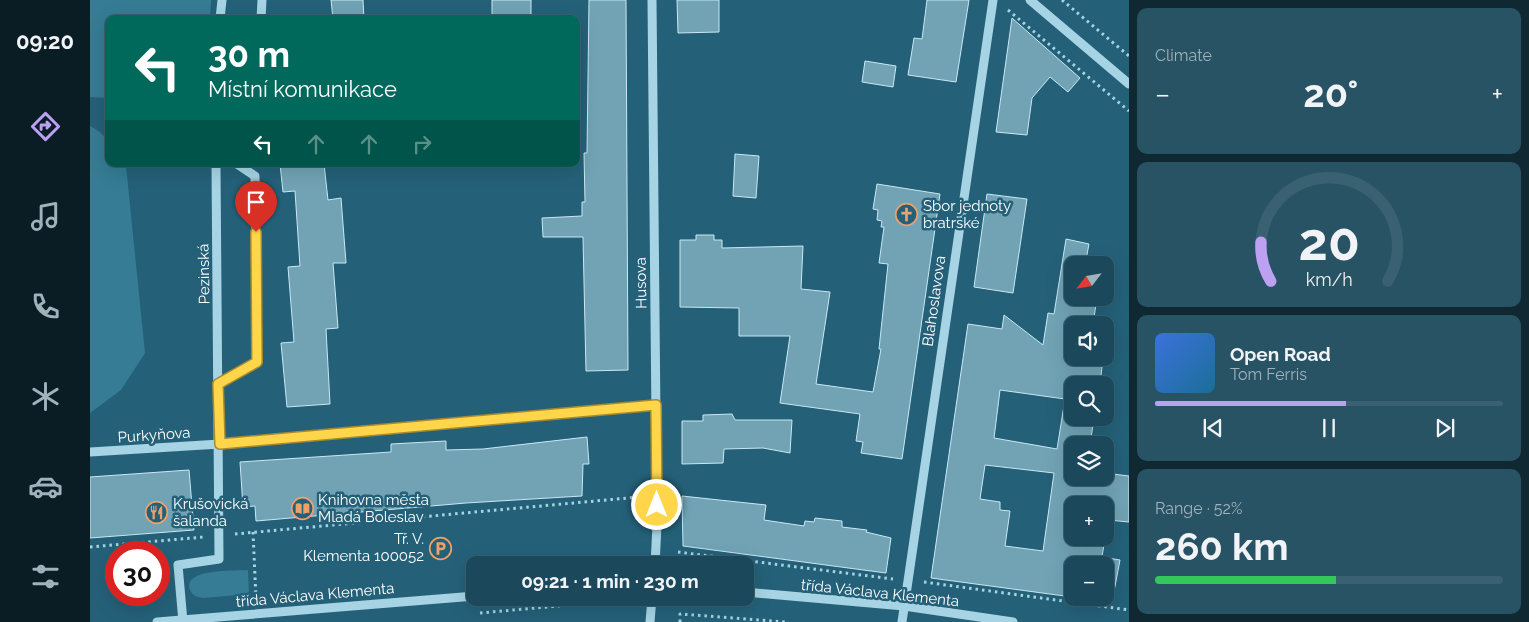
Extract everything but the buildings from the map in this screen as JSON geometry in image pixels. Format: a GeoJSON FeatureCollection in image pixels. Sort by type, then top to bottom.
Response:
{"type":"FeatureCollection","features":[{"type":"Feature","properties":{"kind":"street"},"geometry":{"type":"LineString","coordinates":[[220,15],[222,0]]}},
{"type":"Feature","properties":{"kind":"street"},"geometry":{"type":"LineString","coordinates":[[262,0],[262,15]]}},
{"type":"Feature","properties":{"kind":"street","name":"Husova"},"geometry":{"type":"LineString","coordinates":[[652,0],[656,405],[655,556]]}},
{"type":"Feature","properties":{"kind":"street"},"geometry":{"type":"LineString","coordinates":[[1030,0],[1129,84]]}},
{"type":"Feature","properties":{"kind":"street","name":"Blahoslavova"},"geometry":{"type":"LineString","coordinates":[[902,622],[997,2]]}},
{"type":"Feature","properties":{"kind":"street","name":"Pezinská"},"geometry":{"type":"LineString","coordinates":[[183,621],[178,565],[219,559],[220,444],[216,167]]}},
{"type":"Feature","properties":{"kind":"street"},"geometry":{"type":"LineString","coordinates":[[218,384],[257,362],[255,176],[242,167]]}},
{"type":"Feature","properties":{"kind":"street","name":"Purkyňova"},"geometry":{"type":"LineString","coordinates":[[90,452],[220,444],[656,405]]}},
{"type":"Feature","properties":{"kind":"street","name":"třída Václava Klementa"},"geometry":{"type":"LineString","coordinates":[[754,593],[904,606],[1013,622]]}},
{"type":"Feature","properties":{"kind":"street","name":"třída Václava Klementa"},"geometry":{"type":"LineString","coordinates":[[157,622],[466,597]]}},
{"type":"Feature","properties":{"kind":"street"},"geometry":{"type":"LineString","coordinates":[[650,622],[651,606]]}},
{"type":"Feature","properties":{"kind":"path"},"geometry":{"type":"LineString","coordinates":[[1062,0],[1129,56]]}},
{"type":"Feature","properties":{"kind":"path"},"geometry":{"type":"LineString","coordinates":[[997,2],[1129,111]]}},
{"type":"Feature","properties":{"kind":"path"},"geometry":{"type":"LineString","coordinates":[[90,547],[639,496],[639,506]]}},
{"type":"Feature","properties":{"kind":"path"},"geometry":{"type":"LineString","coordinates":[[253,532],[257,614]]}},
{"type":"Feature","properties":{"kind":"path"},"geometry":{"type":"LineString","coordinates":[[476,613],[556,606]]}},
{"type":"Feature","properties":{"kind":"path"},"geometry":{"type":"LineString","coordinates":[[680,622],[680,614],[785,622]]}},
{"type":"Feature","properties":{"kind":"shaded area"},"geometry":{"type":"Polygon","coordinates":[[[90,0],[211,0],[210,15],[105,15],[105,98],[90,97],[90,0]]]}},
{"type":"Feature","properties":{"kind":"shaded area"},"geometry":{"type":"Polygon","coordinates":[[[90,126],[105,137],[105,167],[126,167],[145,353],[121,390],[90,413],[90,126]]]}},
{"type":"Feature","properties":{"kind":"shaded area"},"geometry":{"type":"Polygon","coordinates":[[[248,570],[249,594],[203,598],[195,596],[190,590],[190,583],[194,578],[202,574],[248,570]]]}},
{"type":"Feature","properties":{"kind":"place","name":"Sbor jednoty bratrské"},"geometry":{"type":"Point","coordinates":[907,215]}},
{"type":"Feature","properties":{"kind":"place","name":"Knihovna města Mladá Boleslav"},"geometry":{"type":"Point","coordinates":[302,509]}},
{"type":"Feature","properties":{"kind":"place","name":"Krušovická šalanda"},"geometry":{"type":"Point","coordinates":[157,513]}},
{"type":"Feature","properties":{"kind":"place","name":"Tř. V. Klementa 100052"},"geometry":{"type":"Point","coordinates":[440,548]}},
{"type":"Feature","properties":{"kind":"route"},"geometry":{"type":"LineString","coordinates":[[256,232],[257,362],[218,384],[220,444],[656,405],[657,505]]}}]}
